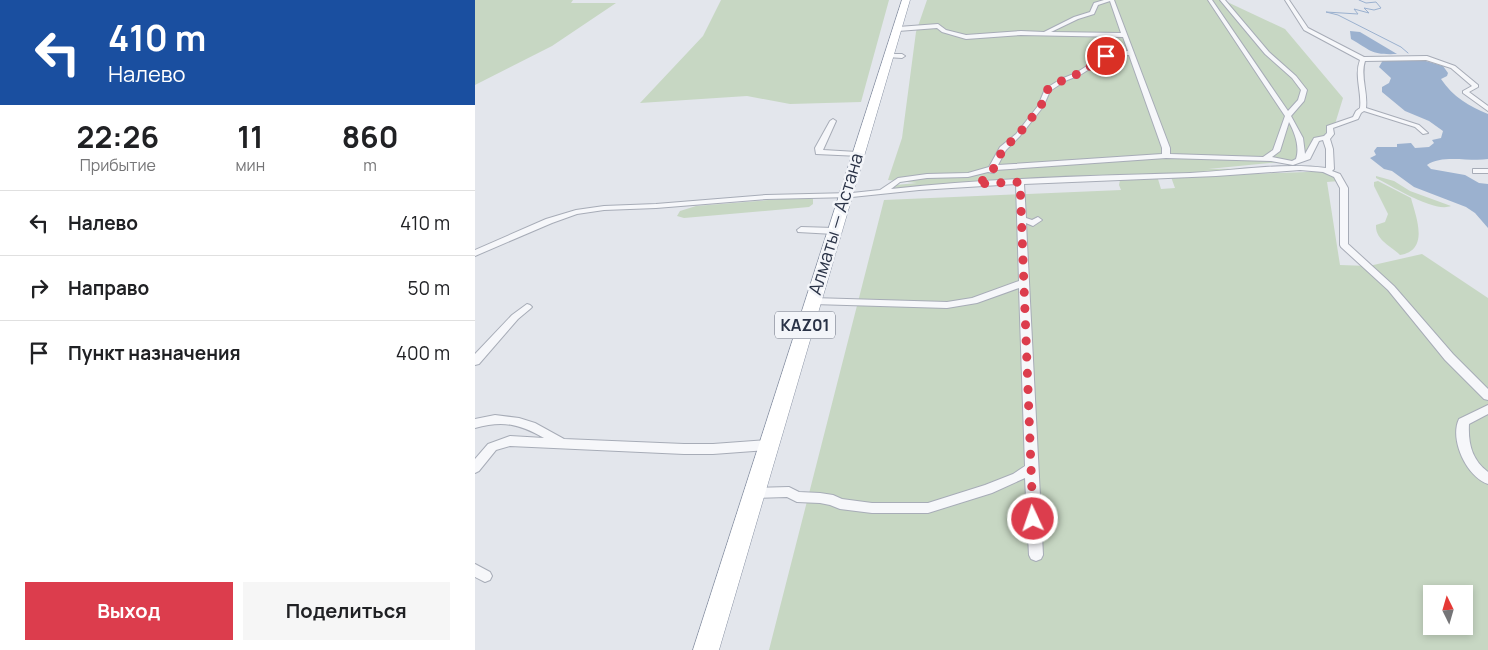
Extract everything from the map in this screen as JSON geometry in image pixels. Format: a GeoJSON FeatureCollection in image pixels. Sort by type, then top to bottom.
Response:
{"type":"FeatureCollection","features":[{"type":"Feature","properties":{"kind":"highway","name":"Алматы — Астана"},"geometry":{"type":"LineString","coordinates":[[706,650],[857,154],[896,56],[897,29],[906,0]]}},
{"type":"Feature","properties":{"kind":"street"},"geometry":{"type":"LineString","coordinates":[[1036,33],[1053,30],[1075,18],[1092,12],[1096,4],[1110,0],[1132,53],[1166,148],[1166,156]]}},
{"type":"Feature","properties":{"kind":"street"},"geometry":{"type":"LineString","coordinates":[[1210,0],[1288,116],[1300,140],[1301,156],[1297,164]]}},
{"type":"Feature","properties":{"kind":"street"},"geometry":{"type":"LineString","coordinates":[[1222,0],[1277,63],[1294,77],[1304,90],[1303,99],[1288,116],[1279,135],[1277,150],[1264,159]]}},
{"type":"Feature","properties":{"kind":"street"},"geometry":{"type":"LineString","coordinates":[[1287,0],[1306,29],[1363,58],[1416,57],[1449,65],[1476,86],[1465,92],[1488,109]]}},
{"type":"Feature","properties":{"kind":"street"},"geometry":{"type":"LineString","coordinates":[[897,29],[941,26],[947,32],[966,37],[1036,33],[1124,35]]}},
{"type":"Feature","properties":{"kind":"street"},"geometry":{"type":"LineString","coordinates":[[976,184],[982,181],[994,168],[1003,149],[1018,135],[1041,106],[1047,90],[1063,80],[1080,73],[1109,54],[1132,53]]}},
{"type":"Feature","properties":{"kind":"street"},"geometry":{"type":"LineString","coordinates":[[1363,58],[1359,71],[1364,99],[1363,109]]}},
{"type":"Feature","properties":{"kind":"street"},"geometry":{"type":"LineString","coordinates":[[475,253],[549,221],[584,210],[766,197],[845,196],[976,184],[1297,164],[1307,157],[1316,140],[1326,138],[1331,134],[1329,127],[1356,118],[1358,112],[1363,109],[1417,126],[1425,133]]}},
{"type":"Feature","properties":{"kind":"street"},"geometry":{"type":"LineString","coordinates":[[819,152],[819,148],[833,121]]}},
{"type":"Feature","properties":{"kind":"street"},"geometry":{"type":"LineString","coordinates":[[1326,138],[1329,151],[1327,159],[1330,168],[1328,171]]}},
{"type":"Feature","properties":{"kind":"street"},"geometry":{"type":"LineString","coordinates":[[808,154],[819,152],[857,154]]}},
{"type":"Feature","properties":{"kind":"street"},"geometry":{"type":"LineString","coordinates":[[883,192],[898,180],[927,176],[968,175],[994,168],[1166,156],[1264,159],[1328,171],[1337,176],[1344,188],[1344,245],[1391,288],[1449,357],[1488,396]]}},
{"type":"Feature","properties":{"kind":"street"},"geometry":{"type":"LineString","coordinates":[[1476,171],[1488,171]]}},
{"type":"Feature","properties":{"kind":"street"},"geometry":{"type":"LineString","coordinates":[[1020,182],[1036,555]]}},
{"type":"Feature","properties":{"kind":"street"},"geometry":{"type":"LineString","coordinates":[[1023,220],[1033,223],[1038,220]]}},
{"type":"Feature","properties":{"kind":"street"},"geometry":{"type":"LineString","coordinates":[[801,230],[834,231]]}},
{"type":"Feature","properties":{"kind":"street"},"geometry":{"type":"LineString","coordinates":[[813,301],[935,306],[974,300],[1023,283]]}},
{"type":"Feature","properties":{"kind":"street"},"geometry":{"type":"LineString","coordinates":[[475,361],[515,317],[527,307]]}},
{"type":"Feature","properties":{"kind":"street"},"geometry":{"type":"LineString","coordinates":[[1488,409],[1463,422],[1462,433],[1463,448],[1468,460],[1488,479]]}},
{"type":"Feature","properties":{"kind":"street"},"geometry":{"type":"LineString","coordinates":[[475,424],[488,419],[505,419],[543,432],[560,442]]}},
{"type":"Feature","properties":{"kind":"street"},"geometry":{"type":"LineString","coordinates":[[475,468],[492,447],[503,442],[560,442],[684,449],[768,445]]}},
{"type":"Feature","properties":{"kind":"street"},"geometry":{"type":"LineString","coordinates":[[754,493],[789,492],[797,496],[827,499],[840,504],[872,508],[928,508],[987,489],[1017,477],[1031,468]]}},
{"type":"Feature","properties":{"kind":"green space"},"geometry":{"type":"Polygon","coordinates":[[[475,0],[573,0],[571,3],[616,3],[552,46],[475,85],[475,0]]]}},
{"type":"Feature","properties":{"kind":"green space"},"geometry":{"type":"Polygon","coordinates":[[[721,0],[889,0],[861,102],[790,104],[747,96],[640,103],[703,36],[721,0]]]}},
{"type":"Feature","properties":{"kind":"green space"},"geometry":{"type":"Polygon","coordinates":[[[927,0],[1223,0],[1285,29],[1343,98],[1335,124],[1300,160],[1208,169],[1295,168],[1020,182],[887,192],[895,185],[917,183],[888,180],[902,138],[916,32],[927,0]]]}},
{"type":"Feature","properties":{"kind":"green space"},"geometry":{"type":"Polygon","coordinates":[[[1328,172],[1339,181],[1327,182],[1340,265],[1369,266],[1422,254],[1488,298],[1488,650],[769,650],[884,200],[1121,190],[1120,180],[1158,179],[1161,189],[1175,188],[1171,177],[1328,172]]]}},
{"type":"Feature","properties":{"kind":"green space"},"geometry":{"type":"Polygon","coordinates":[[[1376,176],[1394,181],[1410,191],[1451,206],[1434,206],[1424,202],[1376,178],[1376,176]]]}},
{"type":"Feature","properties":{"kind":"green space"},"geometry":{"type":"Polygon","coordinates":[[[1378,181],[1411,198],[1419,232],[1415,247],[1409,252],[1400,255],[1378,235],[1376,225],[1385,222],[1388,214],[1374,186],[1374,182],[1378,181]]]}},
{"type":"Feature","properties":{"kind":"green space"},"geometry":{"type":"Polygon","coordinates":[[[806,197],[813,199],[813,204],[809,207],[684,218],[677,216],[680,211],[696,206],[806,197]]]}},
{"type":"Feature","properties":{"kind":"water"},"geometry":{"type":"Polygon","coordinates":[[[1350,31],[1360,32],[1397,54],[1382,54],[1372,51],[1351,39],[1350,31]]]}},
{"type":"Feature","properties":{"kind":"water"},"geometry":{"type":"Polygon","coordinates":[[[1419,59],[1443,66],[1448,73],[1447,76],[1441,79],[1451,91],[1468,104],[1488,114],[1488,159],[1448,159],[1427,165],[1431,169],[1465,175],[1479,183],[1488,184],[1488,228],[1475,213],[1466,207],[1414,187],[1370,158],[1376,155],[1374,151],[1377,147],[1397,147],[1397,144],[1411,143],[1415,148],[1429,147],[1434,143],[1432,140],[1441,138],[1443,131],[1429,121],[1405,111],[1382,92],[1382,87],[1389,83],[1391,78],[1379,67],[1383,60],[1419,59]]]}},
{"type":"Feature","properties":{"kind":"waterway"},"geometry":{"type":"LineString","coordinates":[[1359,0],[1366,3],[1376,2],[1381,8],[1374,10],[1364,8],[1369,13],[1354,9],[1358,14],[1326,12],[1338,15],[1401,47],[1408,53]]}},
{"type":"Feature","properties":{"kind":"route"},"geometry":{"type":"LineString","coordinates":[[1033,519],[1022,267],[1023,220],[1020,182],[976,184],[982,181],[994,168],[1003,149],[1018,135],[1041,106],[1047,90],[1063,80],[1080,73],[1106,56]]}}]}
